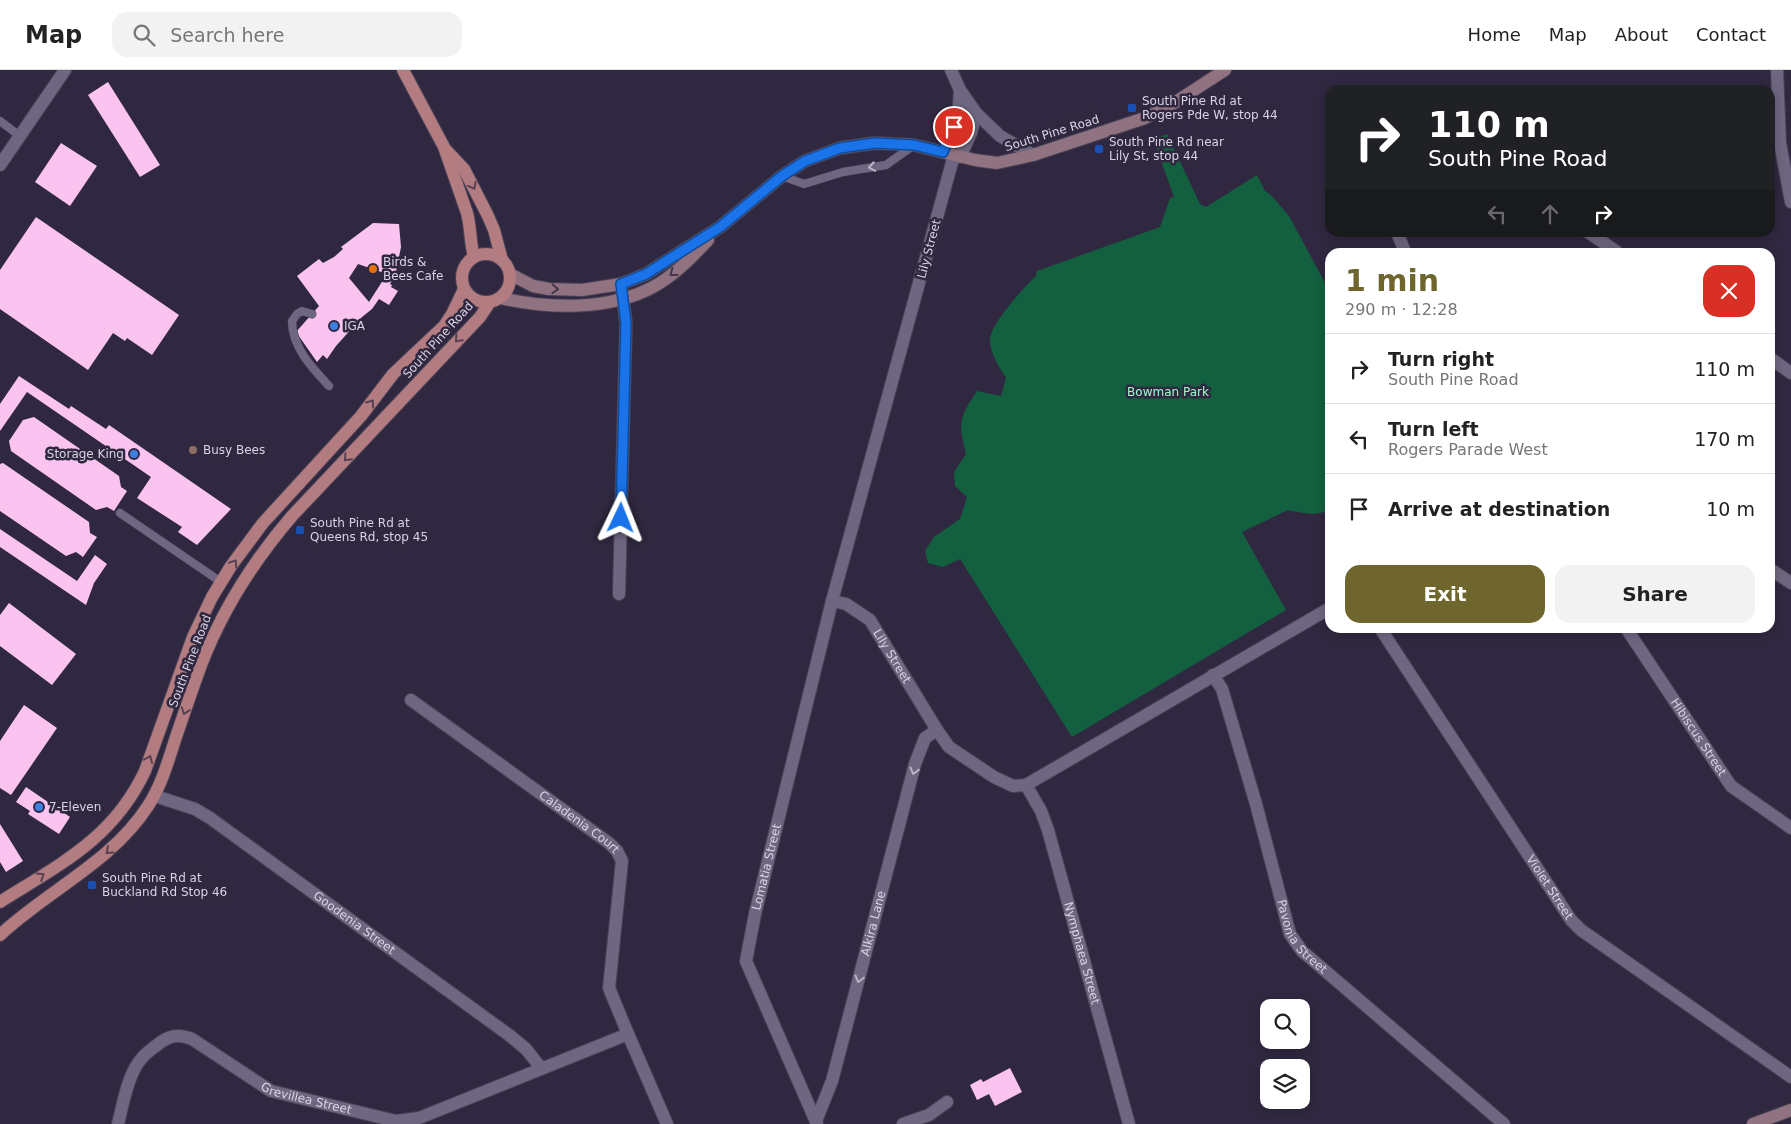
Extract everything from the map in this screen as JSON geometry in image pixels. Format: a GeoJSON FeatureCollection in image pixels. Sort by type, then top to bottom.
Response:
{"type":"FeatureCollection","features":[{"type":"Feature","properties":{"kind":"main road"},"geometry":{"type":"LineString","coordinates":[[403,70],[444,147],[467,213],[474,257]]}},
{"type":"Feature","properties":{"kind":"main road","name":"South Pine Road"},"geometry":{"type":"LineString","coordinates":[[510,274],[533,286],[548,289],[582,290],[621,284],[646,274],[720,227],[782,176],[805,161],[840,148],[875,143],[914,145],[952,155],[997,163],[1033,155],[1145,118],[1171,105],[1225,70]]}},
{"type":"Feature","properties":{"kind":"main road"},"geometry":{"type":"LineString","coordinates":[[444,147],[464,170],[477,193],[494,230],[502,260],[510,274],[508,287],[495,300],[482,302],[474,300],[464,289],[462,274],[464,268],[474,257],[488,254],[502,260]]}},
{"type":"Feature","properties":{"kind":"main road","name":"South Pine Road"},"geometry":{"type":"LineString","coordinates":[[0,935],[25,914],[107,854],[130,831],[155,796],[207,650],[227,607],[242,582],[292,516],[495,300],[564,305],[605,303],[624,298],[648,289],[670,276],[687,262],[720,227]]}},
{"type":"Feature","properties":{"kind":"main road","name":"South Pine Road"},"geometry":{"type":"LineString","coordinates":[[0,902],[64,862],[90,843],[111,824],[138,786],[193,637],[221,582],[246,544],[361,416],[393,374],[444,326],[464,289]]}},
{"type":"Feature","properties":{"kind":"main road"},"geometry":{"type":"LineString","coordinates":[[1753,1124],[1791,1110]]}},
{"type":"Feature","properties":{"kind":"street"},"geometry":{"type":"LineString","coordinates":[[0,165],[65,70]]}},
{"type":"Feature","properties":{"kind":"street"},"geometry":{"type":"LineString","coordinates":[[951,70],[960,90],[976,113],[1000,136],[1033,155]]}},
{"type":"Feature","properties":{"kind":"street"},"geometry":{"type":"LineString","coordinates":[[1777,70],[1785,105],[1781,156],[1791,202]]}},
{"type":"Feature","properties":{"kind":"street"},"geometry":{"type":"LineString","coordinates":[[952,155],[960,90]]}},
{"type":"Feature","properties":{"kind":"street"},"geometry":{"type":"LineString","coordinates":[[952,155],[971,133],[976,113]]}},
{"type":"Feature","properties":{"kind":"street","name":"Lily Street"},"geometry":{"type":"LineString","coordinates":[[952,155],[832,601],[846,604],[858,610],[870,620],[937,730],[949,746],[994,777],[1013,786],[1026,785]]}},
{"type":"Feature","properties":{"kind":"street"},"geometry":{"type":"LineString","coordinates":[[1595,237],[1611,248]]}},
{"type":"Feature","properties":{"kind":"street"},"geometry":{"type":"LineString","coordinates":[[619,594],[626,323],[621,284]]}},
{"type":"Feature","properties":{"kind":"street"},"geometry":{"type":"LineString","coordinates":[[1775,362],[1791,373]]}},
{"type":"Feature","properties":{"kind":"street"},"geometry":{"type":"LineString","coordinates":[[1775,572],[1791,582]]}},
{"type":"Feature","properties":{"kind":"street","name":"Lomatia Street"},"geometry":{"type":"LineString","coordinates":[[816,1123],[746,961],[755,914],[832,601]]}},
{"type":"Feature","properties":{"kind":"street"},"geometry":{"type":"LineString","coordinates":[[1026,785],[1325,611]]}},
{"type":"Feature","properties":{"kind":"street","name":"Violet Street"},"geometry":{"type":"LineString","coordinates":[[1383,633],[1572,920],[1581,930],[1791,1077]]}},
{"type":"Feature","properties":{"kind":"street","name":"Hibiscus Street"},"geometry":{"type":"LineString","coordinates":[[1629,633],[1731,786],[1791,828]]}},
{"type":"Feature","properties":{"kind":"street","name":"Pavonia Street"},"geometry":{"type":"LineString","coordinates":[[1213,675],[1222,689],[1256,804],[1290,934],[1302,951],[1504,1124]]}},
{"type":"Feature","properties":{"kind":"street","name":"Caladenia Court"},"geometry":{"type":"LineString","coordinates":[[411,700],[609,843],[617,851],[622,861],[610,988],[628,1034]]}},
{"type":"Feature","properties":{"kind":"street","name":"Alkira Lane"},"geometry":{"type":"LineString","coordinates":[[816,1123],[832,1081],[916,764],[925,738],[937,730]]}},
{"type":"Feature","properties":{"kind":"street","name":"Nymphaea Street"},"geometry":{"type":"LineString","coordinates":[[1026,785],[1041,810],[1048,830],[1128,1124]]}},
{"type":"Feature","properties":{"kind":"street","name":"Goodenia Street"},"geometry":{"type":"LineString","coordinates":[[155,796],[195,809],[210,818],[509,1034],[526,1049],[541,1068]]}},
{"type":"Feature","properties":{"kind":"street"},"geometry":{"type":"LineString","coordinates":[[628,1034],[667,1124]]}},
{"type":"Feature","properties":{"kind":"street","name":"Grevillea Street"},"geometry":{"type":"LineString","coordinates":[[118,1124],[132,1074],[141,1058],[165,1039],[175,1035],[184,1035],[192,1038],[271,1091],[396,1122],[419,1118],[628,1034]]}},
{"type":"Feature","properties":{"kind":"street"},"geometry":{"type":"LineString","coordinates":[[903,1124],[929,1115],[947,1102]]}},
{"type":"Feature","properties":{"kind":"lane"},"geometry":{"type":"LineString","coordinates":[[0,121],[20,136]]}},
{"type":"Feature","properties":{"kind":"lane"},"geometry":{"type":"LineString","coordinates":[[782,176],[804,184],[843,172],[886,165],[914,145]]}},
{"type":"Feature","properties":{"kind":"lane"},"geometry":{"type":"LineString","coordinates":[[312,314],[302,311],[297,314],[292,321],[294,338],[313,370],[329,386]]}},
{"type":"Feature","properties":{"kind":"lane"},"geometry":{"type":"LineString","coordinates":[[120,513],[221,582]]}},
{"type":"Feature","properties":{"kind":"green space","name":"Bowman Park"},"geometry":{"type":"Polygon","coordinates":[[[1167,134],[1200,204],[1206,207],[1257,175],[1265,191],[1271,195],[1289,216],[1325,283],[1325,511],[1315,514],[1288,510],[1242,532],[1286,610],[1072,737],[960,559],[943,567],[928,563],[925,551],[934,537],[960,519],[967,497],[955,486],[954,472],[966,454],[961,427],[964,414],[977,391],[1001,396],[1006,378],[995,360],[990,339],[1002,315],[1036,276],[1037,271],[1160,227],[1170,198],[1174,197],[1153,139],[1167,134]]]}},
{"type":"Feature","properties":{"kind":"building"},"geometry":{"type":"Polygon","coordinates":[[[108,82],[160,165],[140,177],[88,95],[108,82]]]}},
{"type":"Feature","properties":{"kind":"building"},"geometry":{"type":"Polygon","coordinates":[[[61,143],[97,166],[70,206],[35,182],[61,143]]]}},
{"type":"Feature","properties":{"kind":"building"},"geometry":{"type":"Polygon","coordinates":[[[36,217],[179,315],[152,355],[127,338],[125,341],[113,333],[88,370],[0,309],[0,270],[36,217]]]}},
{"type":"Feature","properties":{"kind":"building"},"geometry":{"type":"Polygon","coordinates":[[[373,223],[399,224],[401,247],[396,272],[390,284],[392,285],[391,287],[398,291],[389,305],[379,299],[372,309],[362,317],[336,346],[327,359],[323,355],[317,362],[296,332],[319,306],[297,276],[319,259],[323,263],[334,257],[343,249],[341,247],[373,223]],[[358,264],[349,278],[369,302],[387,274],[358,264]]]}},
{"type":"Feature","properties":{"kind":"building","name":"Storage King"},"geometry":{"type":"Polygon","coordinates":[[[19,376],[69,409],[71,406],[106,429],[109,425],[231,509],[197,545],[178,532],[182,527],[137,498],[151,477],[27,392],[0,431],[0,404],[19,376]]]}},
{"type":"Feature","properties":{"kind":"building","name":"Storage King"},"geometry":{"type":"Polygon","coordinates":[[[34,417],[119,476],[121,487],[127,491],[114,511],[107,507],[96,510],[11,451],[9,441],[23,420],[34,417]]]}},
{"type":"Feature","properties":{"kind":"building","name":"Storage King"},"geometry":{"type":"Polygon","coordinates":[[[3,463],[89,522],[90,533],[97,537],[83,557],[76,552],[66,556],[0,511],[0,464],[3,463]]]}},
{"type":"Feature","properties":{"kind":"building"},"geometry":{"type":"Polygon","coordinates":[[[0,529],[77,581],[95,555],[107,564],[94,583],[86,605],[0,547],[0,529]]]}},
{"type":"Feature","properties":{"kind":"building"},"geometry":{"type":"Polygon","coordinates":[[[9,603],[76,654],[52,685],[0,646],[0,615],[9,603]]]}},
{"type":"Feature","properties":{"kind":"building"},"geometry":{"type":"Polygon","coordinates":[[[24,705],[57,728],[11,795],[0,788],[0,741],[24,705]]]}},
{"type":"Feature","properties":{"kind":"building","name":"7-Eleven"},"geometry":{"type":"Polygon","coordinates":[[[26,787],[70,817],[59,834],[28,814],[30,811],[16,802],[26,787]]]}},
{"type":"Feature","properties":{"kind":"building"},"geometry":{"type":"Polygon","coordinates":[[[0,824],[23,861],[6,872],[0,862],[0,824]]]}},
{"type":"Feature","properties":{"kind":"building"},"geometry":{"type":"Polygon","coordinates":[[[1010,1068],[1022,1092],[995,1106],[989,1094],[977,1100],[970,1085],[981,1079],[983,1082],[1010,1068]]]}},
{"type":"Feature","properties":{"kind":"place","name":"South Pine Rd at Rogers Pde W, stop 44"},"geometry":{"type":"Point","coordinates":[1132,108]}},
{"type":"Feature","properties":{"kind":"place","name":"South Pine Rd near Lily St, stop 44"},"geometry":{"type":"Point","coordinates":[1099,149]}},
{"type":"Feature","properties":{"kind":"place","name":"Birds & Bees Cafe"},"geometry":{"type":"Point","coordinates":[373,269]}},
{"type":"Feature","properties":{"kind":"place","name":"IGA"},"geometry":{"type":"Point","coordinates":[334,326]}},
{"type":"Feature","properties":{"kind":"place","name":"Busy Bees"},"geometry":{"type":"Point","coordinates":[193,450]}},
{"type":"Feature","properties":{"kind":"place","name":"Storage King"},"geometry":{"type":"Point","coordinates":[134,454]}},
{"type":"Feature","properties":{"kind":"place","name":"South Pine Rd at Queens Rd, stop 45"},"geometry":{"type":"Point","coordinates":[300,530]}},
{"type":"Feature","properties":{"kind":"place","name":"7-Eleven"},"geometry":{"type":"Point","coordinates":[39,807]}},
{"type":"Feature","properties":{"kind":"place","name":"South Pine Rd at Buckland Rd Stop 46"},"geometry":{"type":"Point","coordinates":[92,885]}},
{"type":"Feature","properties":{"kind":"route"},"geometry":{"type":"LineString","coordinates":[[621,518],[626,323],[621,284],[646,274],[720,227],[782,176],[805,161],[840,148],[875,143],[914,145],[943,152],[954,127]]}}]}
